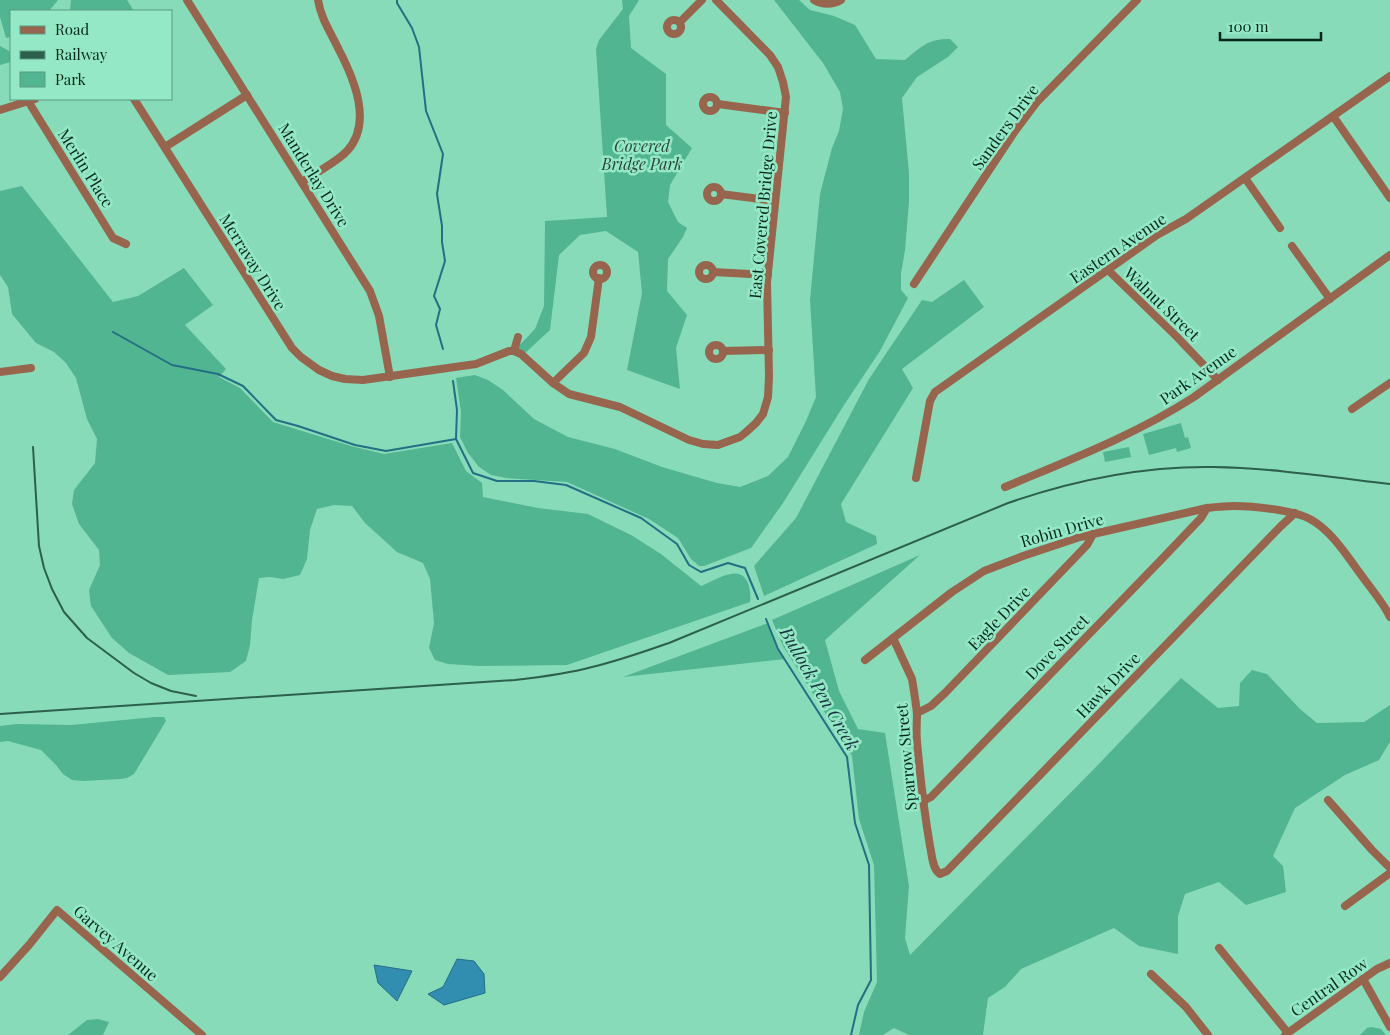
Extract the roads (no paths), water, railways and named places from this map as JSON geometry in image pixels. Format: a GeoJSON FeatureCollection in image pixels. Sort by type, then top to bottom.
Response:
{"type":"FeatureCollection","features":[{"type":"Feature","properties":{"kind":"street","name":"Manderlay Drive"},"geometry":{"type":"LineString","coordinates":[[187,0],[370,291],[379,316],[390,377]]}},
{"type":"Feature","properties":{"kind":"street"},"geometry":{"type":"LineString","coordinates":[[302,182],[346,152],[355,141],[359,129],[359,112],[354,84],[346,64],[325,25],[318,0]]}},
{"type":"Feature","properties":{"kind":"street"},"geometry":{"type":"LineString","coordinates":[[680,22],[702,0]]}},
{"type":"Feature","properties":{"kind":"street","name":"East Covered Bridge Drive"},"geometry":{"type":"LineString","coordinates":[[514,351],[528,358],[553,383],[569,394],[620,407],[689,440],[703,444],[718,444],[740,437],[763,414],[769,392],[768,275],[786,97],[784,82],[778,67],[770,55],[716,0]]}},
{"type":"Feature","properties":{"kind":"street"},"geometry":{"type":"LineString","coordinates":[[814,0],[822,4],[828,4],[840,0]]}},
{"type":"Feature","properties":{"kind":"street","name":"Sanders Drive"},"geometry":{"type":"LineString","coordinates":[[914,284],[1015,131],[1036,103],[1137,0]]}},
{"type":"Feature","properties":{"kind":"street","name":"Eastern Avenue"},"geometry":{"type":"LineString","coordinates":[[916,478],[930,401],[935,392],[1157,235],[1186,219],[1390,76]]}},
{"type":"Feature","properties":{"kind":"street"},"geometry":{"type":"LineString","coordinates":[[165,148],[247,95]]}},
{"type":"Feature","properties":{"kind":"street"},"geometry":{"type":"LineString","coordinates":[[0,110],[31,100]]}},
{"type":"Feature","properties":{"kind":"street","name":"Merlin Place"},"geometry":{"type":"LineString","coordinates":[[31,100],[113,238],[126,244]]}},
{"type":"Feature","properties":{"kind":"street","name":"Merravay Drive"},"geometry":{"type":"LineString","coordinates":[[135,100],[292,348],[319,370],[332,376],[362,380],[390,377]]}},
{"type":"Feature","properties":{"kind":"street"},"geometry":{"type":"LineString","coordinates":[[718,104],[785,113]]}},
{"type":"Feature","properties":{"kind":"street"},"geometry":{"type":"LineString","coordinates":[[1333,116],[1390,198]]}},
{"type":"Feature","properties":{"kind":"street"},"geometry":{"type":"LineString","coordinates":[[1246,178],[1280,228]]}},
{"type":"Feature","properties":{"kind":"street"},"geometry":{"type":"LineString","coordinates":[[721,194],[776,201]]}},
{"type":"Feature","properties":{"kind":"street"},"geometry":{"type":"LineString","coordinates":[[1292,246],[1330,299]]}},
{"type":"Feature","properties":{"kind":"street","name":"Park Avenue"},"geometry":{"type":"LineString","coordinates":[[1005,487],[1168,414],[1390,255]]}},
{"type":"Feature","properties":{"kind":"street","name":"Walnut Street"},"geometry":{"type":"LineString","coordinates":[[1108,270],[1218,380]]}},
{"type":"Feature","properties":{"kind":"street"},"geometry":{"type":"LineString","coordinates":[[713,272],[768,275]]}},
{"type":"Feature","properties":{"kind":"street"},"geometry":{"type":"LineString","coordinates":[[553,383],[584,353],[588,346],[599,278]]}},
{"type":"Feature","properties":{"kind":"street"},"geometry":{"type":"LineString","coordinates":[[390,377],[476,364],[509,351],[514,351],[518,337]]}},
{"type":"Feature","properties":{"kind":"street"},"geometry":{"type":"LineString","coordinates":[[723,351],[769,350]]}},
{"type":"Feature","properties":{"kind":"street"},"geometry":{"type":"LineString","coordinates":[[0,372],[31,368]]}},
{"type":"Feature","properties":{"kind":"street"},"geometry":{"type":"LineString","coordinates":[[1352,409],[1389,385]]}},
{"type":"Feature","properties":{"kind":"street","name":"Robin Drive"},"geometry":{"type":"LineString","coordinates":[[865,660],[952,592],[984,571],[1022,556],[1093,534],[1207,508],[1234,506],[1281,510],[1310,519],[1324,529],[1349,558],[1390,617]]}},
{"type":"Feature","properties":{"kind":"street","name":"Dove Street"},"geometry":{"type":"LineString","coordinates":[[923,801],[931,797],[1160,561],[1207,508]]}},
{"type":"Feature","properties":{"kind":"street","name":"Hawk Drive"},"geometry":{"type":"LineString","coordinates":[[940,874],[947,871],[1199,610],[1295,514]]}},
{"type":"Feature","properties":{"kind":"street","name":"Eagle Drive"},"geometry":{"type":"LineString","coordinates":[[917,713],[931,706],[945,692],[1087,545],[1093,534]]}},
{"type":"Feature","properties":{"kind":"street","name":"Sparrow Street"},"geometry":{"type":"LineString","coordinates":[[893,638],[912,679],[917,713],[916,735],[923,801],[932,856],[936,872],[940,874]]}},
{"type":"Feature","properties":{"kind":"street"},"geometry":{"type":"LineString","coordinates":[[1328,800],[1390,868]]}},
{"type":"Feature","properties":{"kind":"street"},"geometry":{"type":"LineString","coordinates":[[1345,906],[1390,874]]}},
{"type":"Feature","properties":{"kind":"street","name":"Garvey Avenue"},"geometry":{"type":"LineString","coordinates":[[0,977],[57,910],[202,1035]]}},
{"type":"Feature","properties":{"kind":"street"},"geometry":{"type":"LineString","coordinates":[[1219,948],[1286,1034]]}},
{"type":"Feature","properties":{"kind":"street","name":"Central Row"},"geometry":{"type":"LineString","coordinates":[[1286,1034],[1377,969],[1390,964]]}},
{"type":"Feature","properties":{"kind":"street"},"geometry":{"type":"LineString","coordinates":[[1151,974],[1186,1007],[1208,1035]]}},
{"type":"Feature","properties":{"kind":"street"},"geometry":{"type":"LineString","coordinates":[[1363,979],[1390,1027]]}},
{"type":"Feature","properties":{"kind":"water"},"geometry":{"type":"Polygon","coordinates":[[[457,959],[474,961],[484,974],[485,993],[444,1005],[428,994],[443,987],[457,959]]]}},
{"type":"Feature","properties":{"kind":"water"},"geometry":{"type":"Polygon","coordinates":[[[374,965],[412,971],[397,1001],[378,983],[374,965]]]}},
{"type":"Feature","properties":{"kind":"waterway"},"geometry":{"type":"LineString","coordinates":[[397,0],[412,28],[419,47],[426,111],[443,154],[437,194],[445,261],[434,296],[440,309],[436,325],[443,349]]}},
{"type":"Feature","properties":{"kind":"waterway"},"geometry":{"type":"LineString","coordinates":[[113,332],[172,365],[218,374],[243,386],[276,420],[355,445],[386,451],[456,439],[473,473],[497,481],[534,481],[566,485],[641,518],[677,544],[689,565],[701,572],[728,563],[745,568],[758,599]]}},
{"type":"Feature","properties":{"kind":"waterway"},"geometry":{"type":"LineString","coordinates":[[453,381],[457,410],[456,438]]}},
{"type":"Feature","properties":{"kind":"waterway","name":"Bullock Pen Creek"},"geometry":{"type":"LineString","coordinates":[[766,619],[778,649],[847,757],[855,823],[869,865],[871,980],[858,1005],[851,1035]]}},
{"type":"Feature","properties":{"kind":"railway"},"geometry":{"type":"LineString","coordinates":[[33,447],[39,546],[44,568],[64,612],[87,638],[134,673],[151,683],[171,691],[196,696]]}},
{"type":"Feature","properties":{"kind":"railway"},"geometry":{"type":"LineString","coordinates":[[0,714],[515,680],[573,672],[602,665],[669,643],[1008,503],[1083,481],[1109,476],[1160,469],[1213,467],[1279,471],[1390,484]]}},
{"type":"Feature","properties":{"kind":"park label","name":"Covered Bridge Park"},"geometry":{"type":"Point","coordinates":[642,155]}}]}
